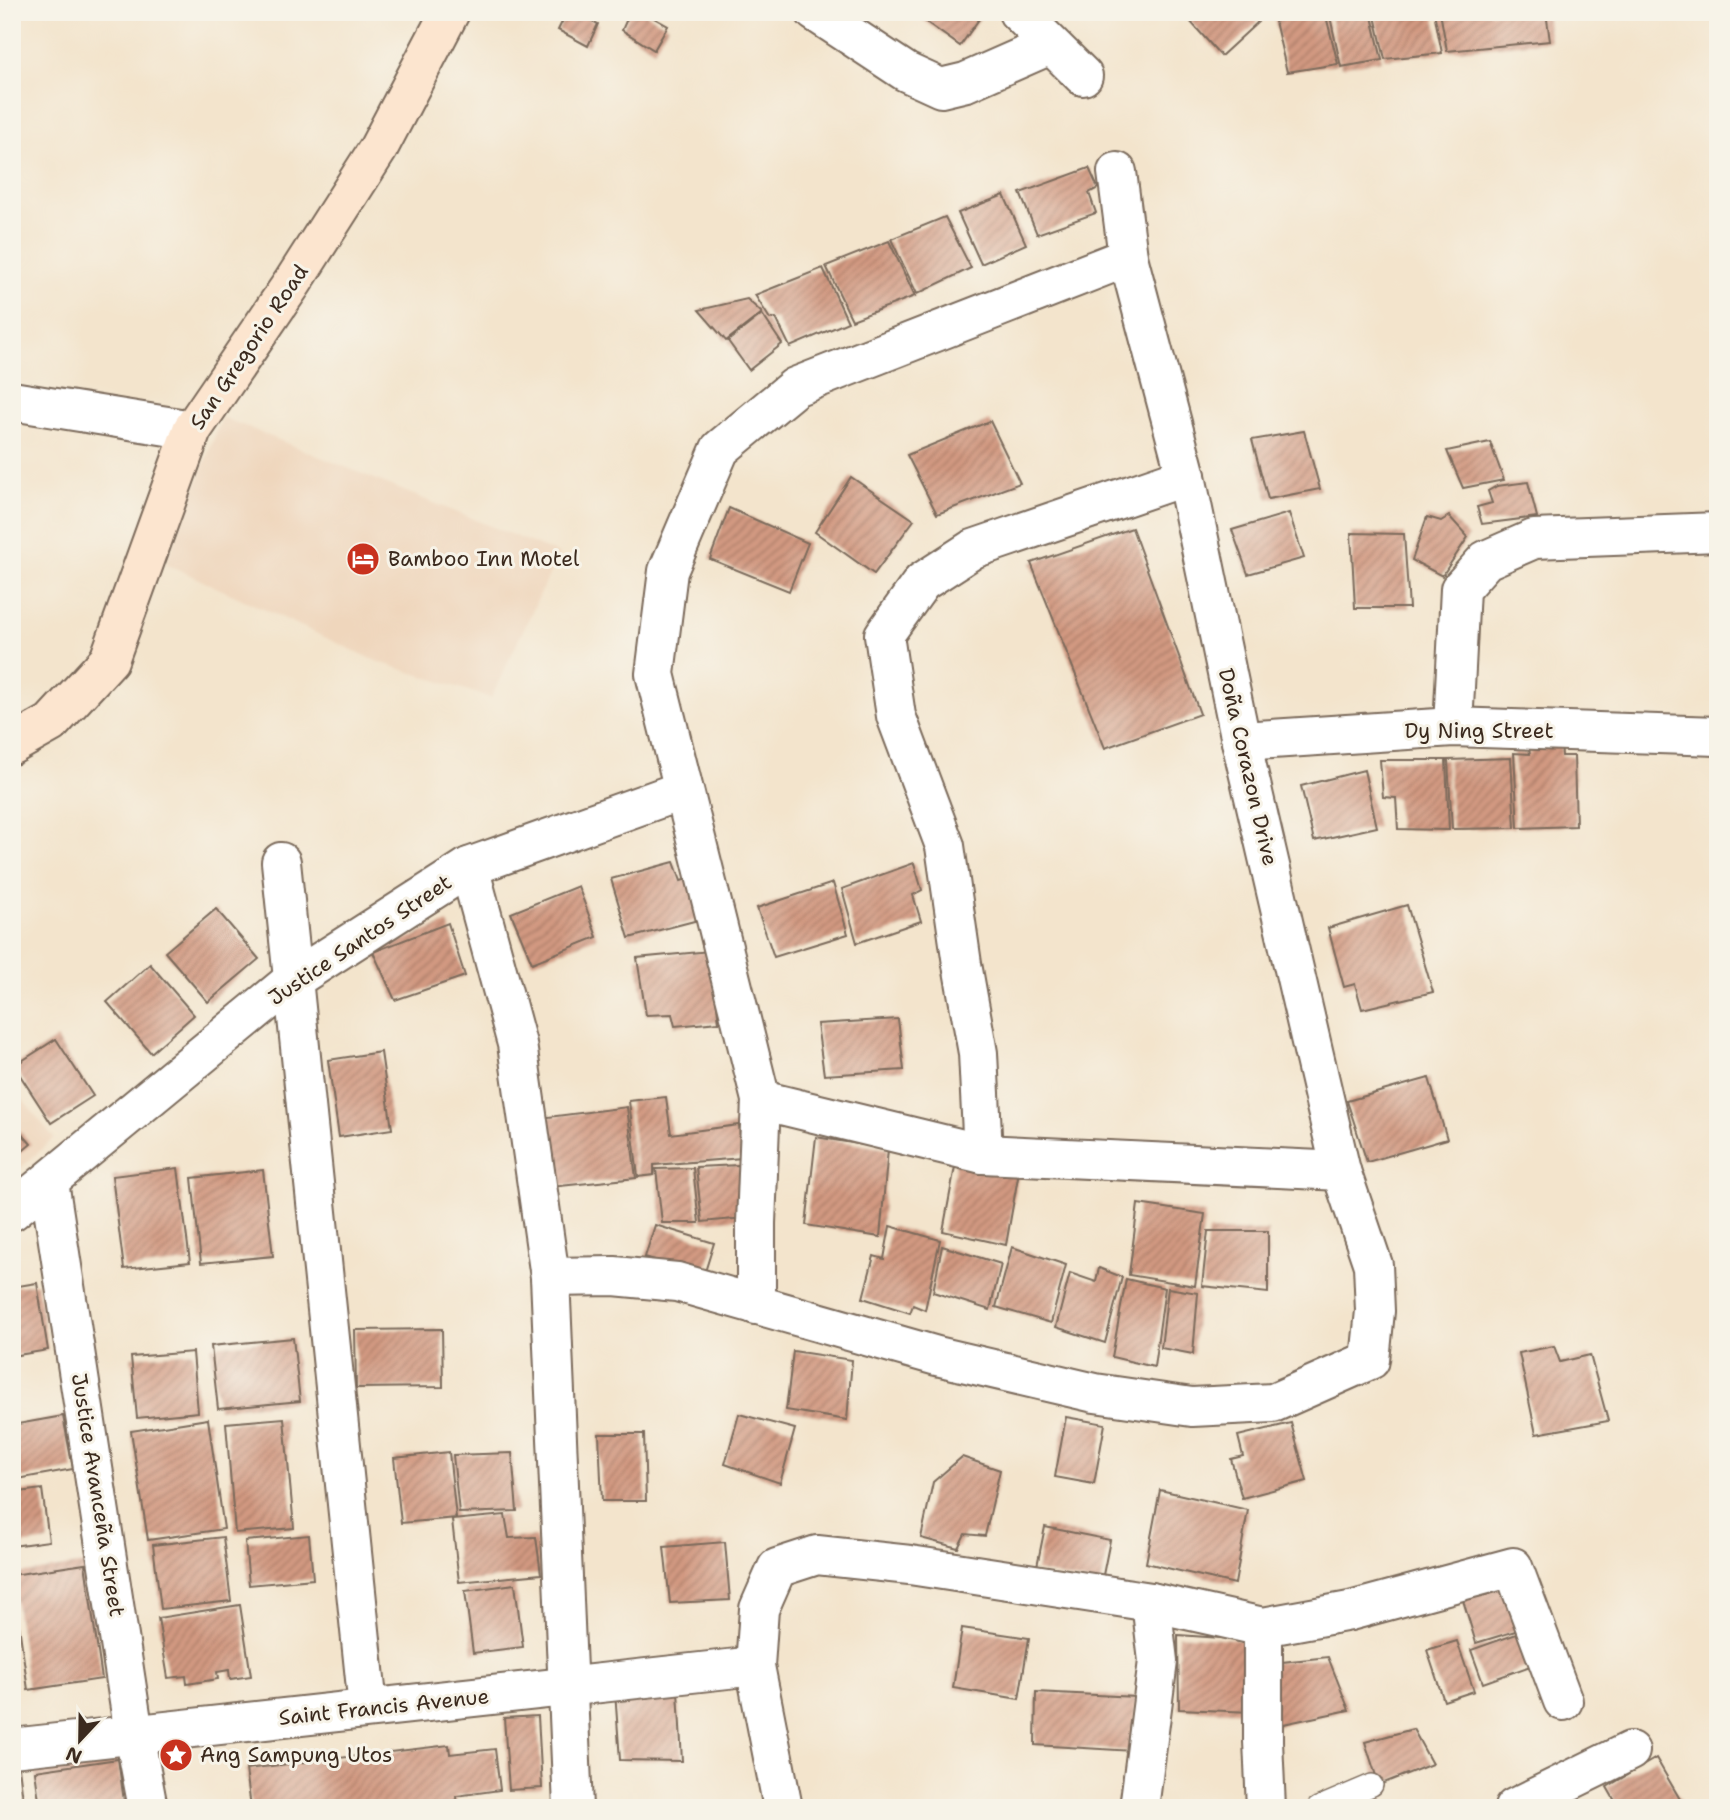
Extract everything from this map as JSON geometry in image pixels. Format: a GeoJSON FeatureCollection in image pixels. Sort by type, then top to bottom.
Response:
{"type":"FeatureCollection","features":[{"type":"Feature","properties":{"kind":"street","name":"San Gregorio Road"},"geometry":{"type":"LineString","coordinates":[[12,745],[51,723],[109,660],[192,430],[293,282],[378,149],[450,12]]}},
{"type":"Feature","properties":{"kind":"street"},"geometry":{"type":"LineString","coordinates":[[815,12],[906,72],[941,88],[966,82],[1050,45]]}},
{"type":"Feature","properties":{"kind":"street"},"geometry":{"type":"LineString","coordinates":[[1018,12],[1083,76]]}},
{"type":"Feature","properties":{"kind":"street","name":"Doña Corazon Drive"},"geometry":{"type":"LineString","coordinates":[[756,1305],[937,1356],[1029,1378],[1095,1393],[1192,1407],[1273,1403],[1370,1360],[1375,1311],[1373,1265],[1341,1171],[1241,741],[1186,476],[1128,257],[1117,172]]}},
{"type":"Feature","properties":{"kind":"street"},"geometry":{"type":"LineString","coordinates":[[550,1277],[614,1276],[677,1282],[756,1305],[761,1100],[655,674],[668,571],[720,449],[795,387],[1128,257]]}},
{"type":"Feature","properties":{"kind":"street"},"geometry":{"type":"LineString","coordinates":[[12,401],[192,430]]}},
{"type":"Feature","properties":{"kind":"street"},"geometry":{"type":"LineString","coordinates":[[983,1154],[978,1053],[945,846],[896,716],[884,635],[922,582],[973,549],[1186,476]]}},
{"type":"Feature","properties":{"kind":"street"},"geometry":{"type":"LineString","coordinates":[[1453,727],[1460,589],[1486,560],[1534,539],[1718,532]]}},
{"type":"Feature","properties":{"kind":"street","name":"Dy Ning Street"},"geometry":{"type":"LineString","coordinates":[[1241,741],[1453,727],[1718,736]]}},
{"type":"Feature","properties":{"kind":"street","name":"Justice Santos Street"},"geometry":{"type":"LineString","coordinates":[[12,1211],[294,979],[469,867],[683,790]]}},
{"type":"Feature","properties":{"kind":"street"},"geometry":{"type":"LineString","coordinates":[[281,862],[368,1708]]}},
{"type":"Feature","properties":{"kind":"street"},"geometry":{"type":"LineString","coordinates":[[469,867],[517,1044],[550,1277],[573,1808]]}},
{"type":"Feature","properties":{"kind":"street"},"geometry":{"type":"LineString","coordinates":[[761,1100],[983,1154],[1341,1171]]}},
{"type":"Feature","properties":{"kind":"street","name":"Justice Avanceña Street"},"geometry":{"type":"LineString","coordinates":[[49,1182],[134,1734],[148,1808]]}},
{"type":"Feature","properties":{"kind":"street"},"geometry":{"type":"LineString","coordinates":[[789,1807],[755,1666],[759,1609],[777,1568],[817,1555],[910,1565],[1151,1602],[1264,1627],[1350,1611],[1513,1567],[1563,1702]]}},
{"type":"Feature","properties":{"kind":"street"},"geometry":{"type":"LineString","coordinates":[[1139,1808],[1158,1661],[1151,1602]]}},
{"type":"Feature","properties":{"kind":"street"},"geometry":{"type":"LineString","coordinates":[[1264,1627],[1262,1741],[1266,1808]]}},
{"type":"Feature","properties":{"kind":"street","name":"Saint Francis Avenue"},"geometry":{"type":"LineString","coordinates":[[12,1748],[755,1666]]}},
{"type":"Feature","properties":{"kind":"street"},"geometry":{"type":"LineString","coordinates":[[1514,1808],[1630,1751]]}},
{"type":"Feature","properties":{"kind":"lane"},"geometry":{"type":"LineString","coordinates":[[1318,1808],[1372,1785]]}},
{"type":"Feature","properties":{"kind":"shaded area","name":"Bamboo Inn Motel"},"geometry":{"type":"Polygon","coordinates":[[[222,417],[559,554],[491,698],[376,661],[166,564],[222,417]]]}},
{"type":"Feature","properties":{"kind":"shaded area"},"geometry":{"type":"Polygon","coordinates":[[[12,1087],[54,1138],[12,1176],[12,1087]]]}},
{"type":"Feature","properties":{"kind":"building"},"geometry":{"type":"Polygon","coordinates":[[[567,12],[576,12],[598,24],[588,46],[558,30],[567,12]]]}},
{"type":"Feature","properties":{"kind":"building"},"geometry":{"type":"Polygon","coordinates":[[[630,12],[643,12],[668,26],[654,50],[622,30],[630,12]]]}},
{"type":"Feature","properties":{"kind":"building"},"geometry":{"type":"Polygon","coordinates":[[[912,12],[984,12],[960,46],[912,12]]]}},
{"type":"Feature","properties":{"kind":"building"},"geometry":{"type":"Polygon","coordinates":[[[1199,12],[1248,12],[1258,22],[1221,56],[1190,21],[1199,12]]]}},
{"type":"Feature","properties":{"kind":"building"},"geometry":{"type":"Polygon","coordinates":[[[1325,12],[1338,64],[1287,72],[1273,13],[1325,12]]]}},
{"type":"Feature","properties":{"kind":"building"},"geometry":{"type":"Polygon","coordinates":[[[1329,12],[1371,12],[1382,60],[1341,67],[1329,12]]]}},
{"type":"Feature","properties":{"kind":"building"},"geometry":{"type":"Polygon","coordinates":[[[1374,12],[1434,12],[1442,53],[1385,59],[1374,12]]]}},
{"type":"Feature","properties":{"kind":"building"},"geometry":{"type":"Polygon","coordinates":[[[1440,12],[1546,12],[1550,41],[1447,51],[1440,12]]]}},
{"type":"Feature","properties":{"kind":"building"},"geometry":{"type":"Polygon","coordinates":[[[1089,168],[1098,188],[1089,193],[1096,213],[1037,234],[1020,193],[1089,168]]]}},
{"type":"Feature","properties":{"kind":"building"},"geometry":{"type":"Polygon","coordinates":[[[1004,195],[1026,244],[981,264],[958,213],[1004,195]]]}},
{"type":"Feature","properties":{"kind":"building"},"geometry":{"type":"Polygon","coordinates":[[[945,217],[971,268],[917,294],[891,239],[945,217]]]}},
{"type":"Feature","properties":{"kind":"building"},"geometry":{"type":"Polygon","coordinates":[[[889,241],[915,296],[852,320],[826,266],[889,241]]]}},
{"type":"Feature","properties":{"kind":"building"},"geometry":{"type":"Polygon","coordinates":[[[823,268],[848,322],[790,347],[776,318],[770,319],[755,295],[823,268]]]}},
{"type":"Feature","properties":{"kind":"building"},"geometry":{"type":"Polygon","coordinates":[[[747,299],[762,313],[726,341],[699,310],[747,299]]]}},
{"type":"Feature","properties":{"kind":"building"},"geometry":{"type":"Polygon","coordinates":[[[762,314],[782,344],[749,370],[728,341],[762,314]]]}},
{"type":"Feature","properties":{"kind":"building"},"geometry":{"type":"Polygon","coordinates":[[[990,421],[1020,483],[937,514],[907,455],[990,421]]]}},
{"type":"Feature","properties":{"kind":"building"},"geometry":{"type":"Polygon","coordinates":[[[1304,431],[1320,489],[1268,499],[1252,440],[1304,431]]]}},
{"type":"Feature","properties":{"kind":"building"},"geometry":{"type":"Polygon","coordinates":[[[1490,442],[1504,480],[1463,488],[1447,451],[1490,442]]]}},
{"type":"Feature","properties":{"kind":"building"},"geometry":{"type":"Polygon","coordinates":[[[851,477],[914,520],[874,574],[815,532],[851,477]]]}},
{"type":"Feature","properties":{"kind":"building"},"geometry":{"type":"Polygon","coordinates":[[[1528,482],[1537,517],[1482,524],[1477,507],[1492,503],[1488,491],[1497,486],[1528,482]]]}},
{"type":"Feature","properties":{"kind":"building"},"geometry":{"type":"Polygon","coordinates":[[[729,508],[808,543],[789,591],[710,559],[729,508]]]}},
{"type":"Feature","properties":{"kind":"building"},"geometry":{"type":"Polygon","coordinates":[[[1289,513],[1304,558],[1248,574],[1232,530],[1289,513]]]}},
{"type":"Feature","properties":{"kind":"building"},"geometry":{"type":"Polygon","coordinates":[[[1449,516],[1468,537],[1442,576],[1412,560],[1427,517],[1441,521],[1449,516]]]}},
{"type":"Feature","properties":{"kind":"building"},"geometry":{"type":"Polygon","coordinates":[[[1132,528],[1200,714],[1105,748],[1031,563],[1132,528]]]}},
{"type":"Feature","properties":{"kind":"building"},"geometry":{"type":"Polygon","coordinates":[[[1351,533],[1404,534],[1409,608],[1355,608],[1351,533]]]}},
{"type":"Feature","properties":{"kind":"building"},"geometry":{"type":"Polygon","coordinates":[[[1528,742],[1561,743],[1562,756],[1574,756],[1576,826],[1518,828],[1514,753],[1530,754],[1528,742]]]}},
{"type":"Feature","properties":{"kind":"building"},"geometry":{"type":"Polygon","coordinates":[[[1511,758],[1515,828],[1452,829],[1448,760],[1511,758]]]}},
{"type":"Feature","properties":{"kind":"building"},"geometry":{"type":"Polygon","coordinates":[[[1380,760],[1446,760],[1449,830],[1398,829],[1396,798],[1383,797],[1380,760]]]}},
{"type":"Feature","properties":{"kind":"building"},"geometry":{"type":"Polygon","coordinates":[[[1364,770],[1377,827],[1314,841],[1301,786],[1364,770]]]}},
{"type":"Feature","properties":{"kind":"building"},"geometry":{"type":"Polygon","coordinates":[[[674,862],[681,881],[691,878],[702,919],[629,938],[611,879],[674,862]]]}},
{"type":"Feature","properties":{"kind":"building"},"geometry":{"type":"Polygon","coordinates":[[[914,863],[922,890],[913,895],[921,921],[857,943],[842,889],[914,863]]]}},
{"type":"Feature","properties":{"kind":"building"},"geometry":{"type":"Polygon","coordinates":[[[833,883],[848,934],[774,957],[757,908],[833,883]]]}},
{"type":"Feature","properties":{"kind":"building"},"geometry":{"type":"Polygon","coordinates":[[[578,886],[597,937],[532,963],[511,913],[578,886]]]}},
{"type":"Feature","properties":{"kind":"building"},"geometry":{"type":"Polygon","coordinates":[[[1407,905],[1433,992],[1362,1009],[1355,984],[1344,987],[1328,928],[1407,905]]]}},
{"type":"Feature","properties":{"kind":"building"},"geometry":{"type":"Polygon","coordinates":[[[216,909],[259,959],[208,1002],[165,952],[216,909]]]}},
{"type":"Feature","properties":{"kind":"building"},"geometry":{"type":"Polygon","coordinates":[[[448,923],[465,976],[395,1000],[373,952],[448,923]]]}},
{"type":"Feature","properties":{"kind":"building"},"geometry":{"type":"Polygon","coordinates":[[[710,951],[719,1022],[675,1026],[672,1014],[646,1015],[637,958],[710,951]]]}},
{"type":"Feature","properties":{"kind":"building"},"geometry":{"type":"Polygon","coordinates":[[[150,964],[194,1015],[151,1053],[107,1002],[150,964]]]}},
{"type":"Feature","properties":{"kind":"building"},"geometry":{"type":"Polygon","coordinates":[[[898,1019],[904,1070],[824,1075],[817,1024],[898,1019]]]}},
{"type":"Feature","properties":{"kind":"building"},"geometry":{"type":"Polygon","coordinates":[[[56,1039],[93,1096],[51,1123],[14,1066],[56,1039]]]}},
{"type":"Feature","properties":{"kind":"building"},"geometry":{"type":"Polygon","coordinates":[[[381,1052],[392,1129],[339,1137],[328,1060],[381,1052]]]}},
{"type":"Feature","properties":{"kind":"building"},"geometry":{"type":"Polygon","coordinates":[[[1429,1078],[1447,1139],[1367,1162],[1347,1101],[1429,1078]]]}},
{"type":"Feature","properties":{"kind":"building"},"geometry":{"type":"Polygon","coordinates":[[[666,1097],[671,1134],[739,1125],[742,1158],[654,1165],[654,1175],[638,1177],[629,1101],[666,1097]]]}},
{"type":"Feature","properties":{"kind":"building"},"geometry":{"type":"Polygon","coordinates":[[[627,1107],[636,1178],[551,1187],[540,1118],[627,1107]]]}},
{"type":"Feature","properties":{"kind":"building"},"geometry":{"type":"Polygon","coordinates":[[[12,1122],[31,1144],[12,1160],[12,1122]]]}},
{"type":"Feature","properties":{"kind":"building"},"geometry":{"type":"Polygon","coordinates":[[[816,1137],[888,1149],[880,1237],[806,1225],[816,1137]]]}},
{"type":"Feature","properties":{"kind":"building"},"geometry":{"type":"Polygon","coordinates":[[[957,1156],[1019,1171],[1006,1245],[943,1231],[957,1156]]]}},
{"type":"Feature","properties":{"kind":"building"},"geometry":{"type":"Polygon","coordinates":[[[739,1165],[745,1218],[702,1222],[696,1167],[739,1165]]]}},
{"type":"Feature","properties":{"kind":"building"},"geometry":{"type":"Polygon","coordinates":[[[178,1168],[190,1262],[124,1269],[112,1176],[178,1168]]]}},
{"type":"Feature","properties":{"kind":"building"},"geometry":{"type":"Polygon","coordinates":[[[693,1168],[699,1223],[662,1223],[656,1169],[693,1168]]]}},
{"type":"Feature","properties":{"kind":"building"},"geometry":{"type":"Polygon","coordinates":[[[263,1170],[273,1256],[201,1263],[192,1178],[263,1170]]]}},
{"type":"Feature","properties":{"kind":"building"},"geometry":{"type":"Polygon","coordinates":[[[1138,1204],[1205,1214],[1195,1286],[1129,1275],[1138,1204]]]}},
{"type":"Feature","properties":{"kind":"building"},"geometry":{"type":"Polygon","coordinates":[[[655,1225],[714,1243],[704,1275],[645,1257],[655,1225]]]}},
{"type":"Feature","properties":{"kind":"building"},"geometry":{"type":"Polygon","coordinates":[[[890,1226],[940,1240],[925,1310],[913,1305],[910,1313],[863,1298],[874,1256],[884,1259],[890,1226]]]}},
{"type":"Feature","properties":{"kind":"building"},"geometry":{"type":"Polygon","coordinates":[[[1208,1231],[1268,1231],[1268,1293],[1202,1286],[1208,1231]]]}},
{"type":"Feature","properties":{"kind":"building"},"geometry":{"type":"Polygon","coordinates":[[[942,1246],[1001,1264],[990,1310],[933,1292],[942,1246]]]}},
{"type":"Feature","properties":{"kind":"building"},"geometry":{"type":"Polygon","coordinates":[[[1012,1247],[1066,1265],[1051,1323],[996,1307],[1012,1247]]]}},
{"type":"Feature","properties":{"kind":"building"},"geometry":{"type":"Polygon","coordinates":[[[1099,1268],[1122,1277],[1105,1343],[1056,1327],[1070,1273],[1096,1282],[1099,1268]]]}},
{"type":"Feature","properties":{"kind":"building"},"geometry":{"type":"Polygon","coordinates":[[[1126,1279],[1165,1288],[1154,1367],[1112,1357],[1126,1279]]]}},
{"type":"Feature","properties":{"kind":"building"},"geometry":{"type":"Polygon","coordinates":[[[37,1283],[48,1350],[12,1356],[12,1287],[37,1283]]]}},
{"type":"Feature","properties":{"kind":"building"},"geometry":{"type":"Polygon","coordinates":[[[1168,1288],[1198,1293],[1193,1354],[1161,1348],[1168,1288]]]}},
{"type":"Feature","properties":{"kind":"building"},"geometry":{"type":"Polygon","coordinates":[[[442,1329],[443,1387],[356,1388],[355,1330],[442,1329]]]}},
{"type":"Feature","properties":{"kind":"building"},"geometry":{"type":"Polygon","coordinates":[[[293,1338],[300,1401],[218,1409],[211,1346],[293,1338]]]}},
{"type":"Feature","properties":{"kind":"building"},"geometry":{"type":"Polygon","coordinates":[[[1554,1346],[1560,1362],[1590,1355],[1608,1421],[1536,1434],[1519,1353],[1554,1346]]]}},
{"type":"Feature","properties":{"kind":"building"},"geometry":{"type":"Polygon","coordinates":[[[793,1351],[852,1360],[847,1420],[786,1410],[793,1351]]]}},
{"type":"Feature","properties":{"kind":"building"},"geometry":{"type":"Polygon","coordinates":[[[193,1352],[198,1412],[137,1418],[131,1357],[193,1352]]]}},
{"type":"Feature","properties":{"kind":"building"},"geometry":{"type":"Polygon","coordinates":[[[739,1414],[795,1429],[780,1483],[725,1464],[739,1414]]]}},
{"type":"Feature","properties":{"kind":"building"},"geometry":{"type":"Polygon","coordinates":[[[63,1416],[73,1469],[12,1480],[12,1425],[63,1416]]]}},
{"type":"Feature","properties":{"kind":"building"},"geometry":{"type":"Polygon","coordinates":[[[1066,1417],[1105,1424],[1094,1484],[1055,1477],[1066,1417]]]}},
{"type":"Feature","properties":{"kind":"building"},"geometry":{"type":"Polygon","coordinates":[[[284,1418],[294,1528],[235,1533],[226,1423],[284,1418]]]}},
{"type":"Feature","properties":{"kind":"building"},"geometry":{"type":"Polygon","coordinates":[[[208,1419],[224,1529],[148,1540],[131,1431],[208,1419]]]}},
{"type":"Feature","properties":{"kind":"building"},"geometry":{"type":"Polygon","coordinates":[[[1291,1423],[1307,1481],[1242,1498],[1231,1459],[1243,1456],[1238,1436],[1291,1423]]]}},
{"type":"Feature","properties":{"kind":"building"},"geometry":{"type":"Polygon","coordinates":[[[599,1434],[644,1434],[646,1501],[602,1501],[599,1434]]]}},
{"type":"Feature","properties":{"kind":"building"},"geometry":{"type":"Polygon","coordinates":[[[449,1452],[456,1518],[401,1523],[394,1458],[449,1452]]]}},
{"type":"Feature","properties":{"kind":"building"},"geometry":{"type":"Polygon","coordinates":[[[512,1453],[517,1511],[459,1513],[453,1455],[512,1453]]]}},
{"type":"Feature","properties":{"kind":"building"},"geometry":{"type":"Polygon","coordinates":[[[962,1457],[1000,1470],[985,1536],[965,1534],[958,1548],[921,1538],[933,1482],[962,1457]]]}},
{"type":"Feature","properties":{"kind":"building"},"geometry":{"type":"Polygon","coordinates":[[[42,1489],[49,1541],[12,1546],[12,1493],[42,1489]]]}},
{"type":"Feature","properties":{"kind":"building"},"geometry":{"type":"Polygon","coordinates":[[[1160,1490],[1248,1510],[1235,1584],[1146,1563],[1160,1490]]]}},
{"type":"Feature","properties":{"kind":"building"},"geometry":{"type":"Polygon","coordinates":[[[505,1515],[509,1538],[536,1537],[541,1574],[459,1582],[452,1520],[505,1515]]]}},
{"type":"Feature","properties":{"kind":"building"},"geometry":{"type":"Polygon","coordinates":[[[1045,1527],[1110,1540],[1101,1585],[1036,1571],[1045,1527]]]}},
{"type":"Feature","properties":{"kind":"building"},"geometry":{"type":"Polygon","coordinates":[[[309,1535],[313,1579],[249,1585],[245,1541],[309,1535]]]}},
{"type":"Feature","properties":{"kind":"building"},"geometry":{"type":"Polygon","coordinates":[[[223,1537],[231,1601],[161,1609],[153,1545],[223,1537]]]}},
{"type":"Feature","properties":{"kind":"building"},"geometry":{"type":"Polygon","coordinates":[[[725,1542],[730,1600],[670,1603],[664,1547],[725,1542]]]}},
{"type":"Feature","properties":{"kind":"building"},"geometry":{"type":"Polygon","coordinates":[[[85,1564],[102,1679],[28,1690],[12,1575],[85,1564]]]}},
{"type":"Feature","properties":{"kind":"building"},"geometry":{"type":"Polygon","coordinates":[[[1508,1583],[1522,1629],[1476,1643],[1462,1597],[1508,1583]]]}},
{"type":"Feature","properties":{"kind":"building"},"geometry":{"type":"Polygon","coordinates":[[[515,1584],[523,1647],[473,1653],[465,1591],[515,1584]]]}},
{"type":"Feature","properties":{"kind":"building"},"geometry":{"type":"Polygon","coordinates":[[[240,1605],[251,1676],[230,1679],[229,1670],[217,1672],[218,1679],[187,1684],[186,1676],[168,1678],[158,1618],[240,1605]]]}},
{"type":"Feature","properties":{"kind":"building"},"geometry":{"type":"Polygon","coordinates":[[[962,1628],[1029,1638],[1019,1699],[953,1688],[962,1628]]]}},
{"type":"Feature","properties":{"kind":"building"},"geometry":{"type":"Polygon","coordinates":[[[1525,1631],[1536,1664],[1483,1683],[1471,1650],[1525,1631]]]}},
{"type":"Feature","properties":{"kind":"building"},"geometry":{"type":"Polygon","coordinates":[[[1178,1635],[1250,1640],[1252,1712],[1179,1709],[1178,1635]]]}},
{"type":"Feature","properties":{"kind":"building"},"geometry":{"type":"Polygon","coordinates":[[[1457,1641],[1474,1691],[1444,1701],[1427,1650],[1457,1641]]]}},
{"type":"Feature","properties":{"kind":"building"},"geometry":{"type":"Polygon","coordinates":[[[1328,1657],[1349,1710],[1274,1726],[1273,1663],[1328,1657]]]}},
{"type":"Feature","properties":{"kind":"building"},"geometry":{"type":"Polygon","coordinates":[[[678,1691],[682,1761],[620,1760],[615,1692],[678,1691]]]}},
{"type":"Feature","properties":{"kind":"building"},"geometry":{"type":"Polygon","coordinates":[[[1036,1692],[1136,1697],[1133,1751],[1035,1745],[1036,1692]]]}},
{"type":"Feature","properties":{"kind":"building"},"geometry":{"type":"Polygon","coordinates":[[[538,1716],[542,1788],[509,1790],[504,1718],[538,1716]]]}},
{"type":"Feature","properties":{"kind":"building"},"geometry":{"type":"Polygon","coordinates":[[[1413,1729],[1432,1764],[1379,1785],[1365,1742],[1413,1729]]]}},
{"type":"Feature","properties":{"kind":"building"},"geometry":{"type":"Polygon","coordinates":[[[449,1745],[450,1754],[495,1749],[500,1790],[456,1796],[457,1808],[251,1808],[246,1769],[449,1745]]]}},
{"type":"Feature","properties":{"kind":"building"},"geometry":{"type":"Polygon","coordinates":[[[1656,1758],[1681,1801],[1669,1808],[1619,1808],[1607,1787],[1656,1758]]]}},
{"type":"Feature","properties":{"kind":"building"},"geometry":{"type":"Polygon","coordinates":[[[18,1759],[24,1808],[12,1808],[12,1760],[18,1759]]]}},
{"type":"Feature","properties":{"kind":"building"},"geometry":{"type":"Polygon","coordinates":[[[118,1759],[125,1808],[40,1808],[35,1771],[118,1759]]]}},
{"type":"Feature","properties":{"kind":"place","name":"Bamboo Inn Motel"},"geometry":{"type":"Point","coordinates":[363,559]}},
{"type":"Feature","properties":{"kind":"place","name":"Ang Sampung Utos"},"geometry":{"type":"Point","coordinates":[176,1755]}}]}
